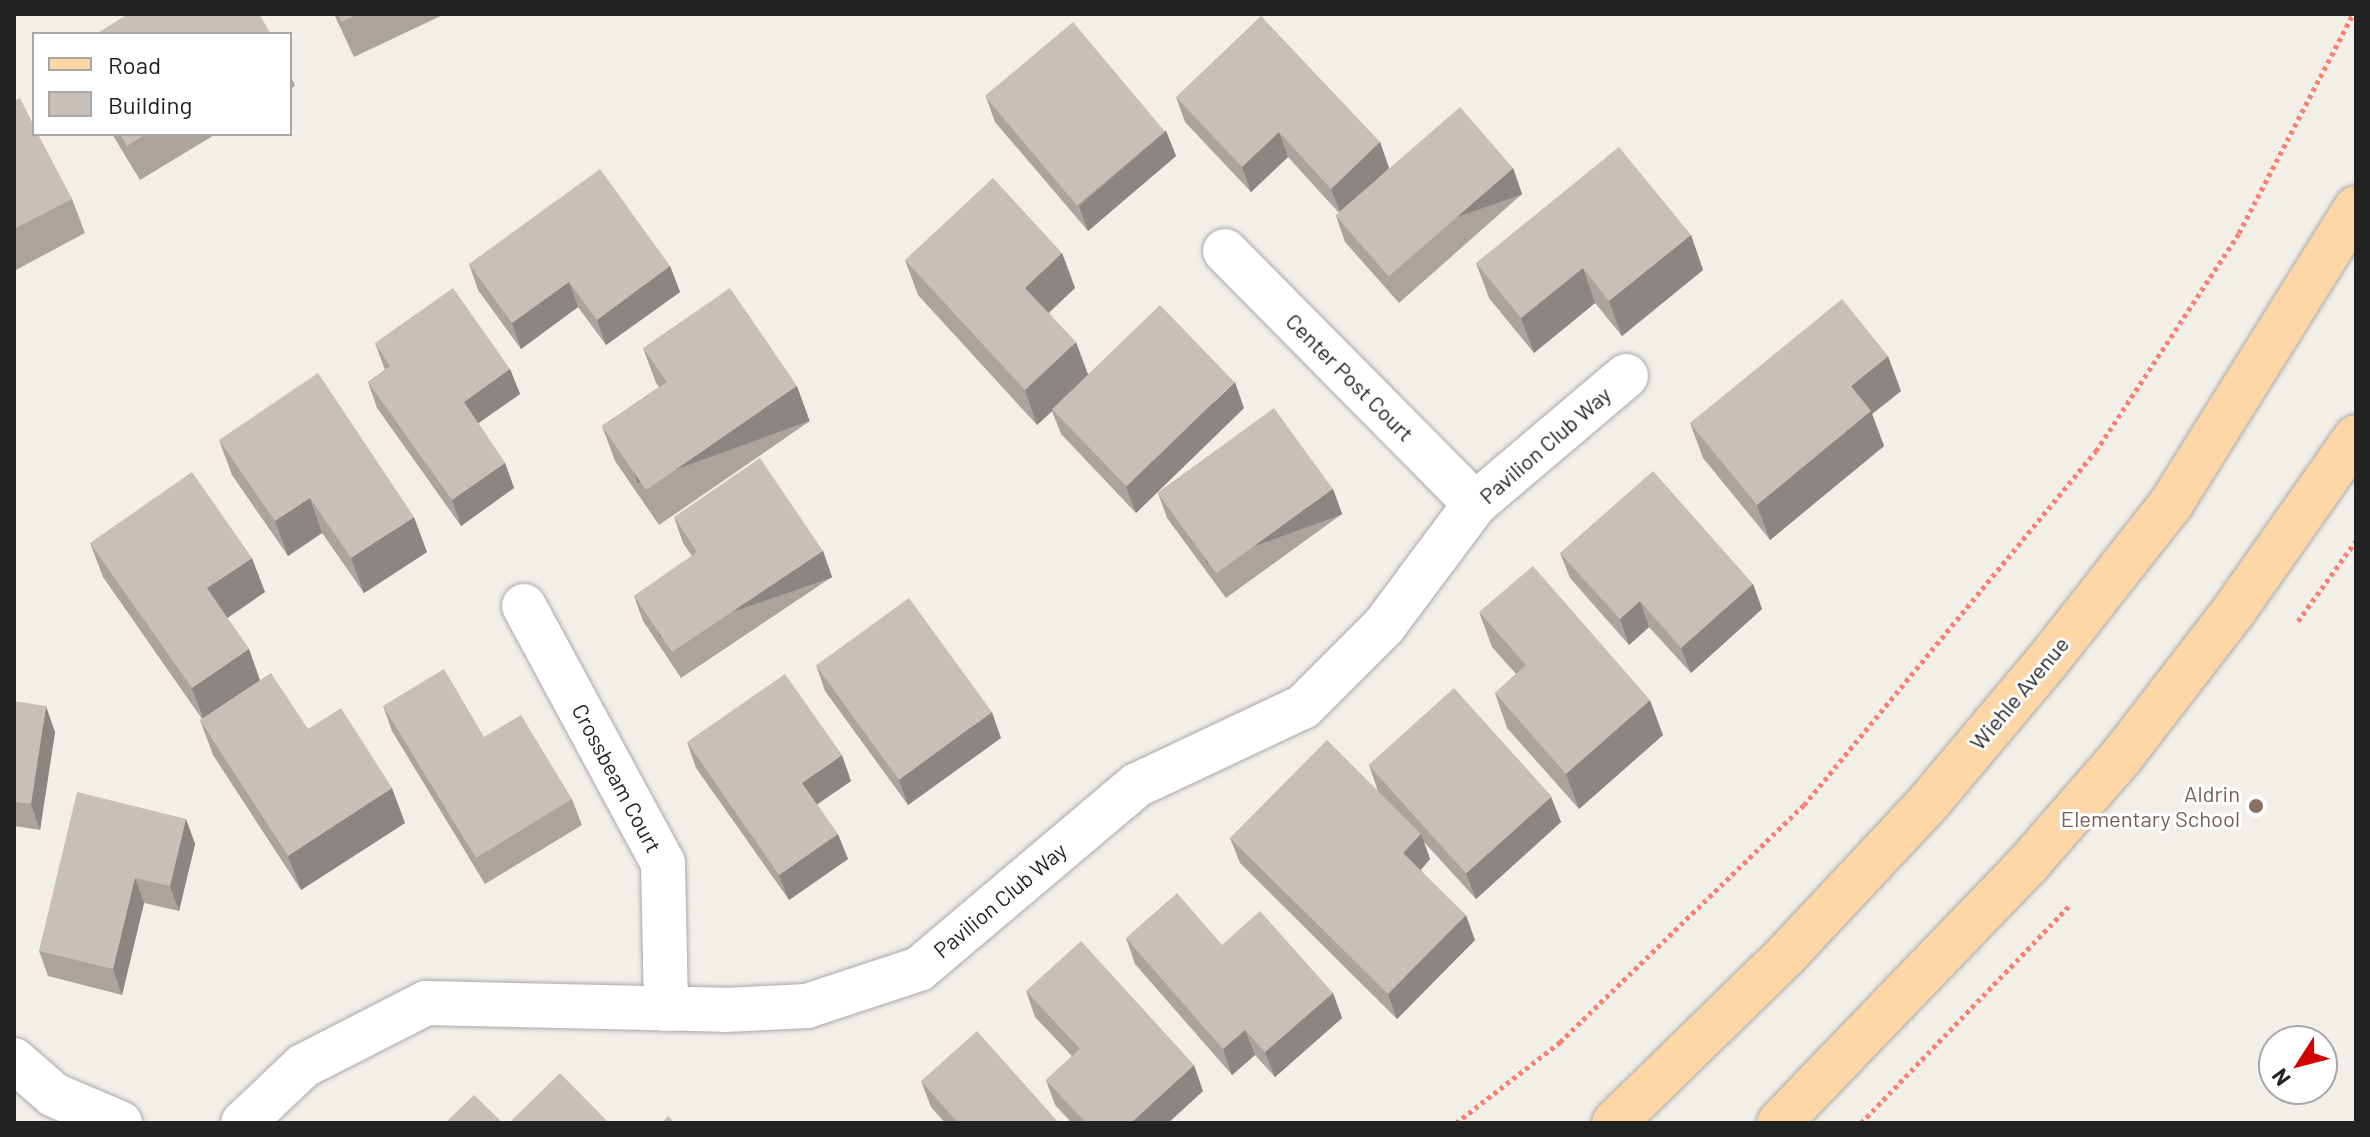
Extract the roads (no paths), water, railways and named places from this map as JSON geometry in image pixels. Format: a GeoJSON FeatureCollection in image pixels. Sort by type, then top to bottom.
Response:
{"type":"FeatureCollection","features":[{"type":"Feature","properties":{"kind":"main road","name":"Wiehle Avenue"},"geometry":{"type":"LineString","coordinates":[[1614,1123],[1787,954],[1929,802],[2045,664],[2171,504],[2356,208]]}},
{"type":"Feature","properties":{"kind":"main road"},"geometry":{"type":"LineString","coordinates":[[1779,1123],[2018,874],[2122,756],[2233,612],[2356,437]]}},
{"type":"Feature","properties":{"kind":"street","name":"Center Post Court"},"geometry":{"type":"LineString","coordinates":[[1225,251],[1475,504]]}},
{"type":"Feature","properties":{"kind":"street","name":"Pavilion Club Way"},"geometry":{"type":"LineString","coordinates":[[243,1123],[303,1066],[426,1003],[666,1009],[807,1006],[919,969],[1137,785],[1303,707],[1384,626],[1475,504],[1626,376]]}},
{"type":"Feature","properties":{"kind":"street","name":"Crossbeam Court"},"geometry":{"type":"LineString","coordinates":[[524,606],[663,863],[666,1009]]}},
{"type":"Feature","properties":{"kind":"street"},"geometry":{"type":"LineString","coordinates":[[14,1060],[54,1095],[120,1123]]}},
{"type":"Feature","properties":{"kind":"place","name":"Aldrin Elementary School"},"geometry":{"type":"Point","coordinates":[2256,806]}}]}
